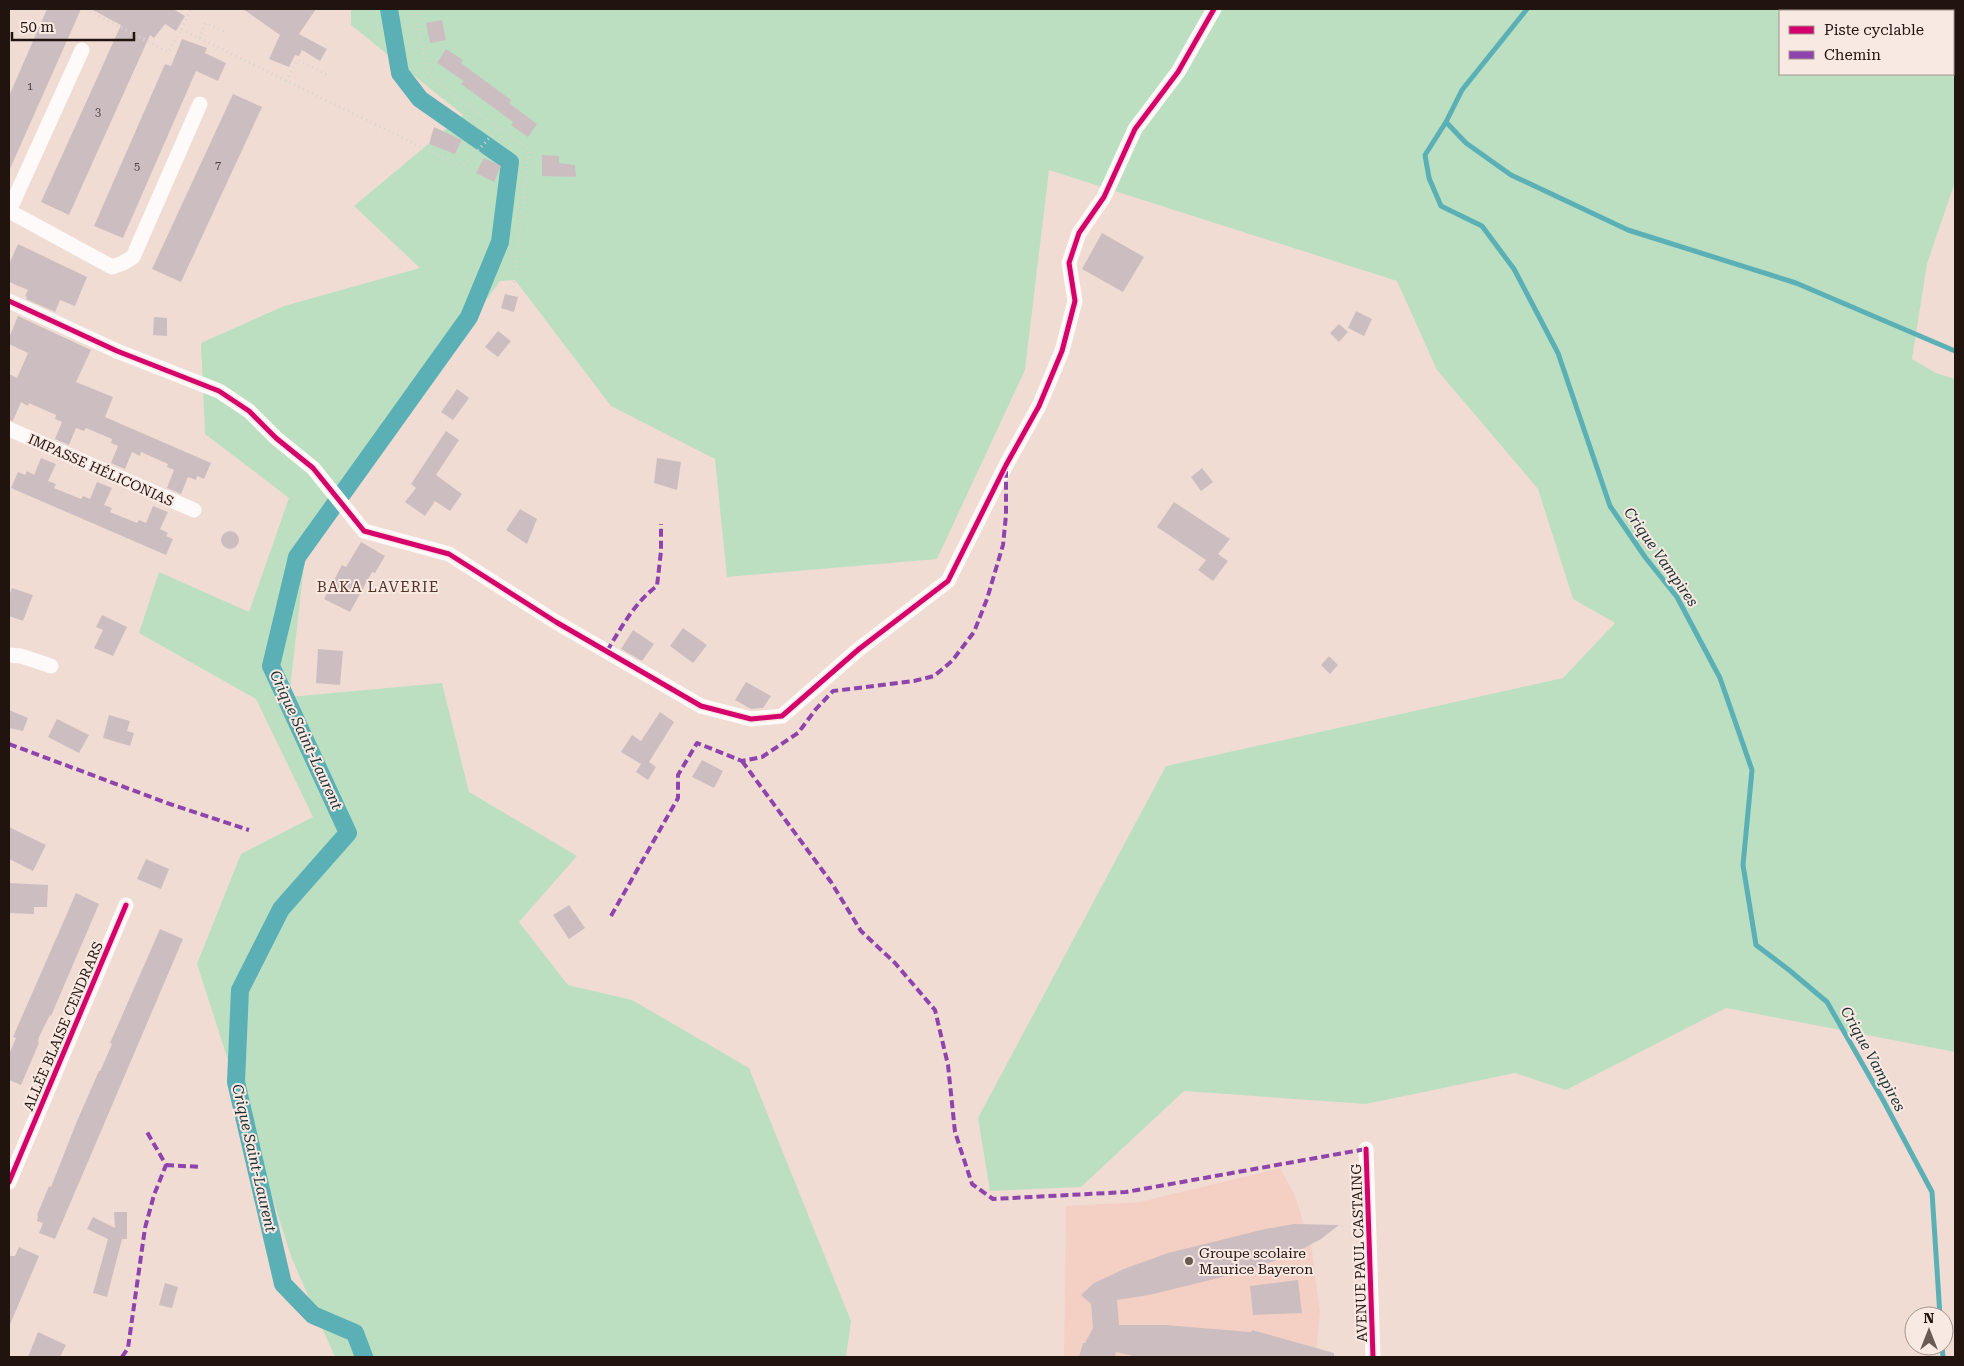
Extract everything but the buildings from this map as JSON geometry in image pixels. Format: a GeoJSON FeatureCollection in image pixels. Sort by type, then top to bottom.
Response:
{"type":"FeatureCollection","features":[{"type":"Feature","properties":{"kind":"street"},"geometry":{"type":"LineString","coordinates":[[9,301],[117,352],[220,391],[250,411],[276,438],[313,468],[364,531],[449,554],[556,622],[702,706],[751,719],[782,716],[859,649],[948,581],[1006,465],[1039,406],[1062,351],[1075,301],[1069,263],[1079,233],[1104,197],[1135,129],[1178,72],[1214,9]]}},
{"type":"Feature","properties":{"kind":"street"},"geometry":{"type":"LineString","coordinates":[[82,50],[9,211],[112,267],[123,264],[133,257],[200,104]]}},
{"type":"Feature","properties":{"kind":"street","name":"IMPASSE HÉLICONIAS"},"geometry":{"type":"LineString","coordinates":[[9,430],[194,510]]}},
{"type":"Feature","properties":{"kind":"street"},"geometry":{"type":"LineString","coordinates":[[9,655],[21,656],[51,666]]}},
{"type":"Feature","properties":{"kind":"street","name":"ALLÉE BLAISE CENDRARS"},"geometry":{"type":"LineString","coordinates":[[9,1182],[126,905]]}},
{"type":"Feature","properties":{"kind":"street","name":"AVENUE PAUL CASTAING"},"geometry":{"type":"LineString","coordinates":[[1366,1149],[1374,1357]]}},
{"type":"Feature","properties":{"kind":"path"},"geometry":{"type":"LineString","coordinates":[[86,9],[168,52],[191,9]]}},
{"type":"Feature","properties":{"kind":"path"},"geometry":{"type":"LineString","coordinates":[[414,9],[428,76],[529,150],[514,290]]}},
{"type":"Feature","properties":{"kind":"path"},"geometry":{"type":"LineString","coordinates":[[199,38],[206,23],[225,32]]}},
{"type":"Feature","properties":{"kind":"path"},"geometry":{"type":"LineString","coordinates":[[181,29],[462,167],[499,128]]}},
{"type":"Feature","properties":{"kind":"path"},"geometry":{"type":"LineString","coordinates":[[286,81],[298,60],[328,75]]}},
{"type":"Feature","properties":{"kind":"shaded area","name":"Groupe scolaire Maurice Bayeron"},"geometry":{"type":"Polygon","coordinates":[[[1280,1168],[1296,1198],[1312,1251],[1320,1312],[1316,1357],[1064,1357],[1066,1206],[1140,1202],[1280,1168]]]}},
{"type":"Feature","properties":{"kind":"green space"},"geometry":{"type":"Polygon","coordinates":[[[351,9],[1955,9],[1955,182],[1927,264],[1912,359],[1936,373],[1955,379],[1955,1052],[1726,1008],[1566,1090],[1515,1073],[1366,1104],[1184,1091],[1081,1187],[990,1191],[978,1118],[1166,766],[1563,678],[1615,623],[1573,599],[1538,489],[1437,370],[1397,281],[1049,170],[1025,370],[937,559],[727,577],[715,459],[611,406],[515,280],[500,281],[306,549],[289,697],[442,683],[469,792],[577,856],[519,922],[568,985],[632,1000],[749,1068],[851,1321],[846,1357],[335,1357],[292,1259],[197,964],[241,854],[313,817],[256,699],[139,633],[159,572],[249,612],[289,498],[205,434],[201,343],[284,306],[420,268],[354,206],[463,115],[351,25],[351,9]]]}},
{"type":"Feature","properties":{"kind":"waterway","name":"Crique Saint-Laurent"},"geometry":{"type":"LineString","coordinates":[[364,1357],[355,1333],[313,1315],[283,1284],[236,1082],[240,990],[281,909],[348,833],[271,666],[297,557],[469,317],[500,242],[510,162],[420,99],[400,73],[389,9]]}},
{"type":"Feature","properties":{"kind":"waterway","name":"Crique Vampires"},"geometry":{"type":"LineString","coordinates":[[1527,9],[1462,90],[1446,122],[1425,155],[1429,178],[1441,206],[1482,226],[1514,269],[1558,353],[1610,506],[1645,557],[1677,597],[1720,678],[1752,770],[1743,865],[1756,945],[1827,1002],[1883,1100],[1932,1192],[1939,1306]]}},
{"type":"Feature","properties":{"kind":"waterway"},"geometry":{"type":"LineString","coordinates":[[1446,122],[1466,143],[1511,175],[1628,230],[1796,283],[1955,351]]}},
{"type":"Feature","properties":{"kind":"marked path"},"geometry":{"type":"LineString","coordinates":[[611,916],[678,798],[678,775],[697,743],[742,761],[762,757],[798,733],[816,709],[833,691],[914,681],[934,676],[952,661],[974,632],[987,599],[1003,545],[1006,515],[1006,471]]}},
{"type":"Feature","properties":{"kind":"marked path"},"geometry":{"type":"LineString","coordinates":[[607,651],[635,608],[657,586],[661,551],[661,524]]}},
{"type":"Feature","properties":{"kind":"marked path"},"geometry":{"type":"LineString","coordinates":[[9,744],[167,803],[249,830]]}},
{"type":"Feature","properties":{"kind":"marked path"},"geometry":{"type":"LineString","coordinates":[[742,761],[831,882],[861,931],[895,963],[935,1010],[948,1065],[955,1132],[972,1184],[993,1199],[1126,1192],[1366,1149]]}},
{"type":"Feature","properties":{"kind":"marked path"},"geometry":{"type":"LineString","coordinates":[[122,1357],[128,1348],[145,1228],[154,1195],[166,1165],[147,1132]]}},
{"type":"Feature","properties":{"kind":"marked path"},"geometry":{"type":"LineString","coordinates":[[166,1165],[201,1167]]}},
{"type":"Feature","properties":{"kind":"cycle path"},"geometry":{"type":"LineString","coordinates":[[9,301],[117,351],[219,391],[249,411],[276,438],[313,468],[364,531],[449,554],[556,622],[701,706],[751,719],[782,716],[859,649],[948,581],[1006,465],[1039,406],[1062,351],[1075,301],[1069,263],[1079,233],[1104,197],[1135,129],[1178,72],[1214,9]]}},
{"type":"Feature","properties":{"kind":"cycle path"},"geometry":{"type":"LineString","coordinates":[[9,1182],[126,905]]}},
{"type":"Feature","properties":{"kind":"cycle path"},"geometry":{"type":"LineString","coordinates":[[1366,1149],[1373,1357]]}},
{"type":"Feature","properties":{"kind":"place","name":"Groupe scolaire Maurice Bayeron"},"geometry":{"type":"Point","coordinates":[1189,1261]}},
{"type":"Feature","properties":{"kind":"district","name":"BAKA LAVERIE"},"geometry":{"type":"Point","coordinates":[378,587]}}]}
